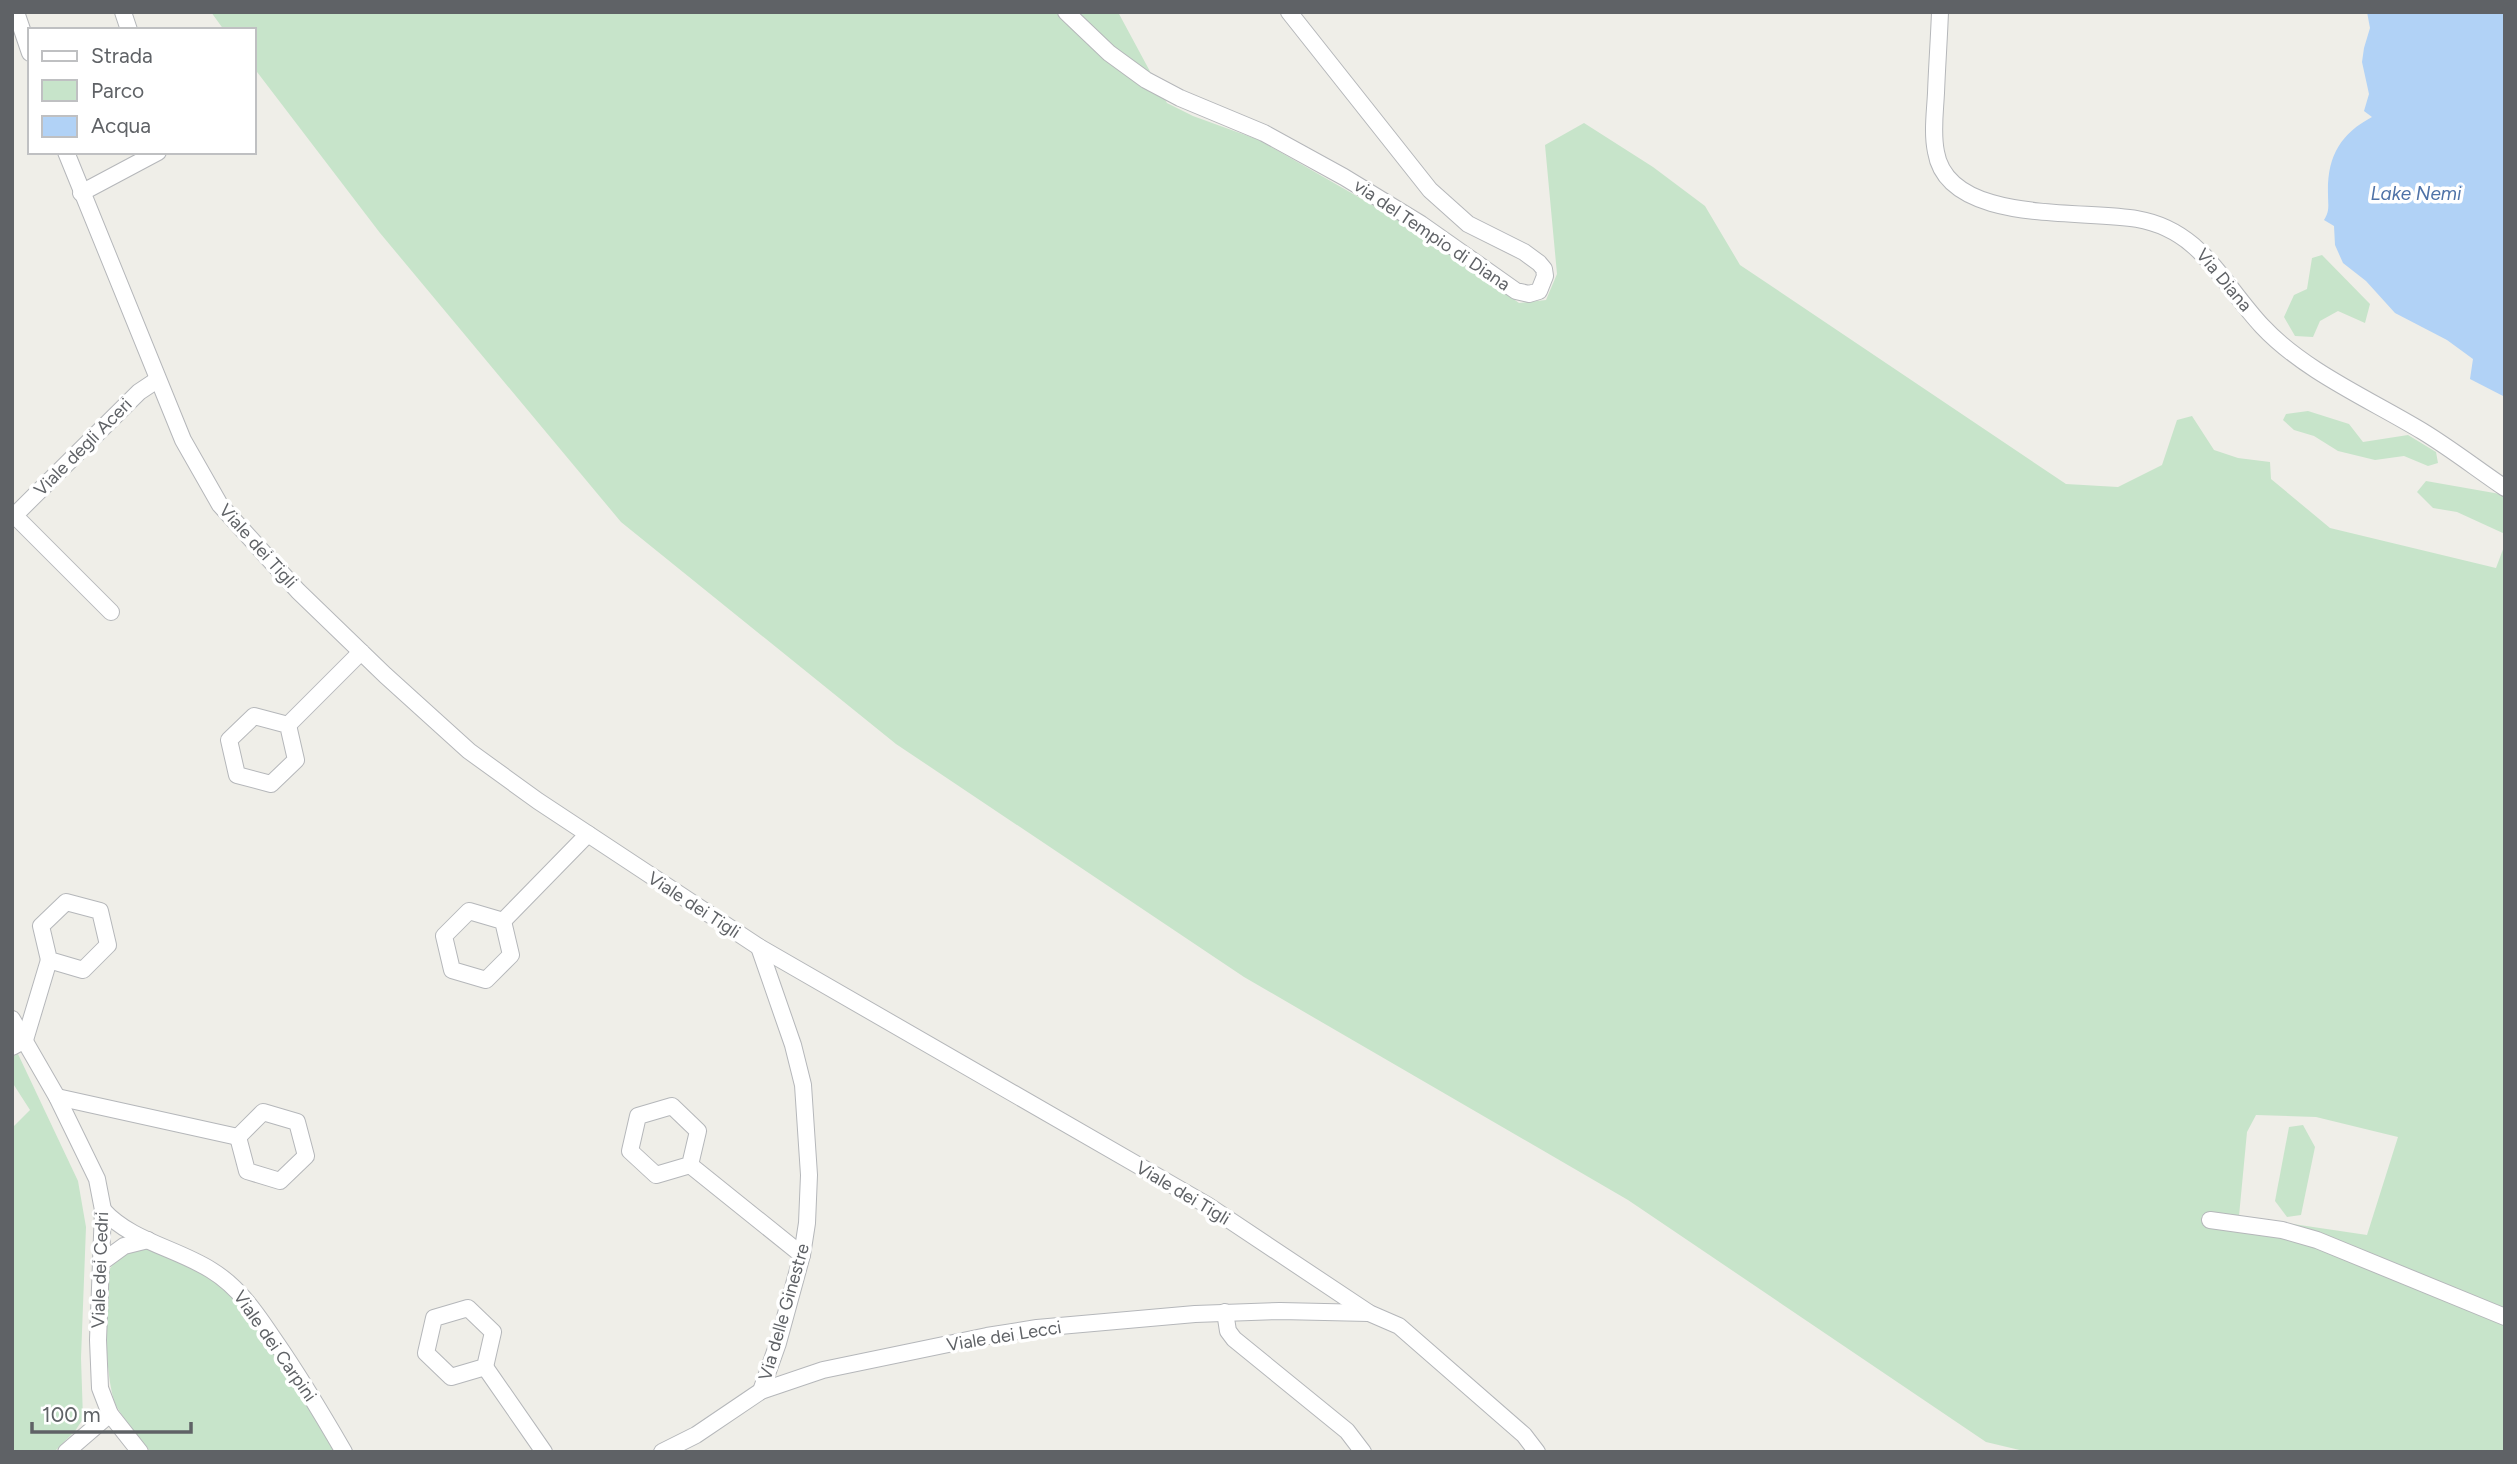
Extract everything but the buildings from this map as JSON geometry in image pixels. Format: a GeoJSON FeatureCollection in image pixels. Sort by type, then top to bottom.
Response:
{"type":"FeatureCollection","features":[{"type":"Feature","properties":{"kind":"street"},"geometry":{"type":"LineString","coordinates":[[16,12],[23,49]]}},
{"type":"Feature","properties":{"kind":"street","name":"via del Tempio di Diana"},"geometry":{"type":"LineString","coordinates":[[1066,12],[1118,60],[1152,84],[1264,133],[1351,181],[1421,224],[1516,291],[1529,294],[1539,290],[1545,276],[1539,263],[1524,252],[1468,224],[1430,190],[1289,12]]}},
{"type":"Feature","properties":{"kind":"street","name":"Via Diana"},"geometry":{"type":"LineString","coordinates":[[1940,12],[1934,139],[1938,164],[1952,184],[1973,196],[2023,210],[2137,219],[2152,222],[2185,237],[2200,251],[2261,325],[2292,353],[2430,436],[2505,488]]}},
{"type":"Feature","properties":{"kind":"street","name":"Viale dei Tigli"},"geometry":{"type":"LineString","coordinates":[[67,154],[183,440],[220,505],[298,591],[469,751],[588,834],[759,947],[1207,1205],[1369,1313],[1399,1326],[1524,1434],[1537,1452]]}},
{"type":"Feature","properties":{"kind":"street"},"geometry":{"type":"LineString","coordinates":[[81,193],[154,154]]}},
{"type":"Feature","properties":{"kind":"street","name":"Viale degli Aceri"},"geometry":{"type":"LineString","coordinates":[[13,517],[139,392],[157,380]]}},
{"type":"Feature","properties":{"kind":"street"},"geometry":{"type":"LineString","coordinates":[[13,517],[111,611]]}},
{"type":"Feature","properties":{"kind":"street"},"geometry":{"type":"LineString","coordinates":[[288,725],[361,652]]}},
{"type":"Feature","properties":{"kind":"street"},"geometry":{"type":"LineString","coordinates":[[254,716],[288,725],[296,760],[271,784],[237,775],[229,740],[254,716]]}},
{"type":"Feature","properties":{"kind":"street"},"geometry":{"type":"LineString","coordinates":[[503,921],[588,834]]}},
{"type":"Feature","properties":{"kind":"street"},"geometry":{"type":"LineString","coordinates":[[18,1044],[49,960],[41,926],[66,902],[100,911],[108,945],[83,970],[49,960]]}},
{"type":"Feature","properties":{"kind":"street"},"geometry":{"type":"LineString","coordinates":[[469,911],[503,921],[511,955],[486,980],[452,970],[443,936],[469,911]]}},
{"type":"Feature","properties":{"kind":"street","name":"Via delle Ginestre"},"geometry":{"type":"LineString","coordinates":[[759,947],[796,1055],[805,1099],[808,1198],[807,1232],[802,1255],[778,1343],[761,1391]]}},
{"type":"Feature","properties":{"kind":"street","name":"Viale dei Cedri"},"geometry":{"type":"LineString","coordinates":[[12,1019],[18,1044],[57,1097],[92,1166],[103,1210],[99,1377],[110,1414]]}},
{"type":"Feature","properties":{"kind":"street"},"geometry":{"type":"LineString","coordinates":[[57,1097],[238,1137]]}},
{"type":"Feature","properties":{"kind":"street"},"geometry":{"type":"LineString","coordinates":[[672,1106],[698,1130],[690,1165],[656,1175],[630,1151],[638,1116],[672,1106]]}},
{"type":"Feature","properties":{"kind":"street"},"geometry":{"type":"LineString","coordinates":[[263,1112],[297,1122],[306,1156],[280,1181],[269,1178],[247,1171],[238,1137],[263,1112]]}},
{"type":"Feature","properties":{"kind":"street"},"geometry":{"type":"LineString","coordinates":[[690,1165],[802,1255]]}},
{"type":"Feature","properties":{"kind":"street","name":"Viale dei Carpini"},"geometry":{"type":"LineString","coordinates":[[103,1210],[124,1230],[210,1269],[239,1292],[309,1391],[344,1452]]}},
{"type":"Feature","properties":{"kind":"street"},"geometry":{"type":"LineString","coordinates":[[2210,1220],[2282,1230],[2317,1240],[2505,1317]]}},
{"type":"Feature","properties":{"kind":"street"},"geometry":{"type":"LineString","coordinates":[[102,1262],[124,1246],[151,1240]]}},
{"type":"Feature","properties":{"kind":"street"},"geometry":{"type":"LineString","coordinates":[[485,1367],[451,1377],[426,1353],[434,1318],[468,1308],[493,1332],[485,1367],[544,1452]]}},
{"type":"Feature","properties":{"kind":"street"},"geometry":{"type":"LineString","coordinates":[[1225,1312],[1228,1332],[1234,1339],[1343,1426],[1363,1452]]}},
{"type":"Feature","properties":{"kind":"street","name":"Viale dei Lecci"},"geometry":{"type":"LineString","coordinates":[[662,1452],[696,1435],[761,1391],[822,1370],[1004,1333],[1225,1312],[1369,1313]]}},
{"type":"Feature","properties":{"kind":"street"},"geometry":{"type":"LineString","coordinates":[[66,1452],[110,1414],[140,1452]]}},
{"type":"Feature","properties":{"kind":"green space"},"geometry":{"type":"Polygon","coordinates":[[[211,12],[1118,12],[1167,103],[1193,116],[1259,140],[1435,241],[1519,303],[1546,300],[1557,274],[1545,145],[1584,123],[1653,167],[1705,206],[1740,265],[2066,484],[2118,487],[2162,465],[2177,420],[2192,416],[2214,450],[2238,458],[2270,462],[2271,479],[2330,528],[2496,568],[2505,544],[2505,1452],[2028,1452],[1986,1442],[1628,1200],[1244,977],[896,744],[621,522],[380,233],[256,71],[256,28],[223,28],[211,12]],[[2256,1115],[2247,1132],[2239,1216],[2367,1235],[2398,1137],[2316,1117],[2256,1115]]]}},
{"type":"Feature","properties":{"kind":"green space"},"geometry":{"type":"Polygon","coordinates":[[[2322,255],[2370,304],[2365,323],[2338,311],[2320,321],[2313,337],[2295,336],[2284,317],[2294,295],[2307,289],[2312,258],[2322,255]]]}},
{"type":"Feature","properties":{"kind":"green space"},"geometry":{"type":"Polygon","coordinates":[[[2308,411],[2349,424],[2363,442],[2408,435],[2436,452],[2438,463],[2428,466],[2404,456],[2375,460],[2338,451],[2314,436],[2294,430],[2283,420],[2286,414],[2308,411]]]}},
{"type":"Feature","properties":{"kind":"green space"},"geometry":{"type":"Polygon","coordinates":[[[2426,481],[2505,497],[2505,534],[2457,512],[2433,508],[2417,492],[2426,481]]]}},
{"type":"Feature","properties":{"kind":"green space"},"geometry":{"type":"Polygon","coordinates":[[[18,1054],[78,1181],[86,1227],[81,1358],[83,1419],[54,1452],[12,1452],[12,1128],[30,1110],[12,1082],[12,1057],[18,1054]]]}},
{"type":"Feature","properties":{"kind":"green space"},"geometry":{"type":"Polygon","coordinates":[[[2303,1125],[2315,1147],[2301,1215],[2287,1217],[2275,1201],[2289,1127],[2303,1125]]]}},
{"type":"Feature","properties":{"kind":"green space"},"geometry":{"type":"Polygon","coordinates":[[[147,1248],[161,1250],[214,1278],[236,1298],[308,1402],[335,1452],[151,1452],[122,1415],[113,1398],[106,1341],[109,1270],[125,1255],[147,1248]]]}},
{"type":"Feature","properties":{"kind":"water","name":"Lake Nemi"},"geometry":{"type":"Polygon","coordinates":[[[2367,12],[2505,12],[2505,397],[2470,379],[2473,359],[2447,340],[2395,313],[2366,281],[2343,263],[2335,245],[2334,226],[2324,220],[2328,208],[2328,181],[2333,158],[2351,131],[2372,117],[2364,111],[2369,94],[2362,62],[2370,28],[2367,12]]]}}]}
